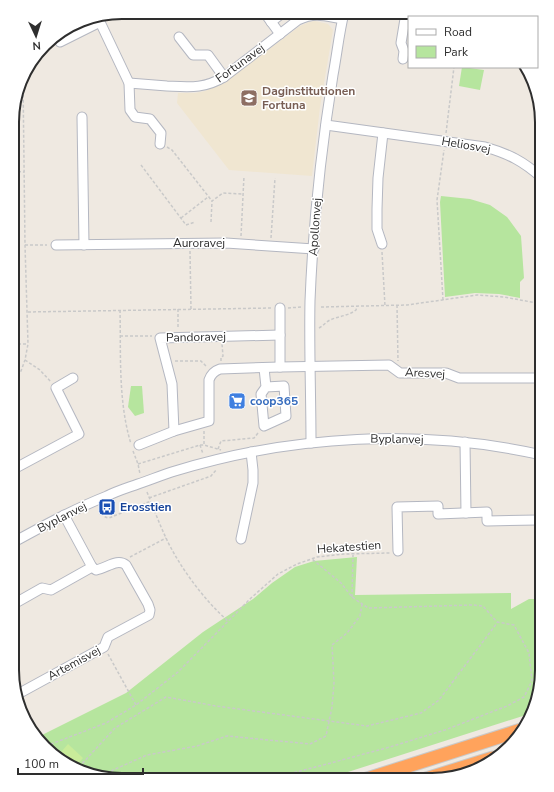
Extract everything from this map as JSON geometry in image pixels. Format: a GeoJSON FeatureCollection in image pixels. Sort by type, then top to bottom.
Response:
{"type":"FeatureCollection","features":[{"type":"Feature","properties":{"kind":"highway"},"geometry":{"type":"LineString","coordinates":[[386,773],[514,732]]}},
{"type":"Feature","properties":{"kind":"highway"},"geometry":{"type":"LineString","coordinates":[[456,770],[471,765]]}},
{"type":"Feature","properties":{"kind":"street"},"geometry":{"type":"LineString","coordinates":[[269,19],[280,34]]}},
{"type":"Feature","properties":{"kind":"street"},"geometry":{"type":"LineString","coordinates":[[271,22],[275,19]]}},
{"type":"Feature","properties":{"kind":"street","name":"Fortunavej"},"geometry":{"type":"LineString","coordinates":[[129,83],[198,86],[215,82],[224,77],[301,19]]}},
{"type":"Feature","properties":{"kind":"street","name":"Apollonvej"},"geometry":{"type":"LineString","coordinates":[[311,443],[310,300],[318,187],[343,19]]}},
{"type":"Feature","properties":{"kind":"street"},"geometry":{"type":"LineString","coordinates":[[403,59],[404,51],[401,43],[405,19]]}},
{"type":"Feature","properties":{"kind":"street"},"geometry":{"type":"LineString","coordinates":[[102,21],[129,83],[130,110],[135,117],[150,119],[161,133],[160,144]]}},
{"type":"Feature","properties":{"kind":"street"},"geometry":{"type":"LineString","coordinates":[[60,42],[93,23]]}},
{"type":"Feature","properties":{"kind":"street"},"geometry":{"type":"LineString","coordinates":[[179,37],[193,55],[208,55],[224,77]]}},
{"type":"Feature","properties":{"kind":"street"},"geometry":{"type":"LineString","coordinates":[[82,117],[84,244]]}},
{"type":"Feature","properties":{"kind":"street","name":"Heliosvej"},"geometry":{"type":"LineString","coordinates":[[326,125],[484,147],[502,152],[529,166],[535,172]]}},
{"type":"Feature","properties":{"kind":"street"},"geometry":{"type":"LineString","coordinates":[[382,244],[377,229],[377,209],[378,178],[383,133]]}},
{"type":"Feature","properties":{"kind":"street","name":"Auroravej"},"geometry":{"type":"LineString","coordinates":[[56,245],[190,243],[314,248]]}},
{"type":"Feature","properties":{"kind":"street"},"geometry":{"type":"LineString","coordinates":[[280,308],[280,367]]}},
{"type":"Feature","properties":{"kind":"street","name":"Pandoravej"},"geometry":{"type":"LineString","coordinates":[[174,431],[172,384],[160,338],[280,336]]}},
{"type":"Feature","properties":{"kind":"street","name":"Aresvej"},"geometry":{"type":"LineString","coordinates":[[310,366],[389,365],[400,373],[446,373],[459,378],[535,378]]}},
{"type":"Feature","properties":{"kind":"street"},"geometry":{"type":"LineString","coordinates":[[138,446],[174,431],[209,422],[209,380],[215,371],[220,369],[310,366]]}},
{"type":"Feature","properties":{"kind":"street"},"geometry":{"type":"LineString","coordinates":[[264,368],[266,387],[261,394],[264,426],[286,416],[284,386],[266,387]]}},
{"type":"Feature","properties":{"kind":"street"},"geometry":{"type":"LineString","coordinates":[[19,466],[79,434],[56,388],[73,378]]}},
{"type":"Feature","properties":{"kind":"street","name":"Byplanvej"},"geometry":{"type":"LineString","coordinates":[[19,537],[114,493],[173,472],[251,452],[311,443],[363,438],[414,438],[465,442],[535,453]]}},
{"type":"Feature","properties":{"kind":"street"},"geometry":{"type":"LineString","coordinates":[[465,442],[466,513]]}},
{"type":"Feature","properties":{"kind":"street"},"geometry":{"type":"LineString","coordinates":[[241,539],[253,483],[251,452]]}},
{"type":"Feature","properties":{"kind":"street"},"geometry":{"type":"LineString","coordinates":[[398,551],[396,507],[438,506],[438,514],[487,512],[487,521],[535,520]]}},
{"type":"Feature","properties":{"kind":"street"},"geometry":{"type":"LineString","coordinates":[[64,515],[92,567],[96,570],[123,562]]}},
{"type":"Feature","properties":{"kind":"street","name":"Artemisvej"},"geometry":{"type":"LineString","coordinates":[[22,692],[104,647],[108,637],[148,615],[150,610],[148,604],[126,564],[123,562]]}},
{"type":"Feature","properties":{"kind":"street"},"geometry":{"type":"LineString","coordinates":[[19,601],[42,588],[51,590],[92,567]]}},
{"type":"Feature","properties":{"kind":"path"},"geometry":{"type":"LineString","coordinates":[[443,300],[437,200],[454,68]]}},
{"type":"Feature","properties":{"kind":"path"},"geometry":{"type":"LineString","coordinates":[[19,374],[26,360],[28,344],[23,94]]}},
{"type":"Feature","properties":{"kind":"path"},"geometry":{"type":"LineString","coordinates":[[160,144],[172,150],[212,201],[211,222]]}},
{"type":"Feature","properties":{"kind":"path"},"geometry":{"type":"LineString","coordinates":[[141,165],[186,225],[195,222]]}},
{"type":"Feature","properties":{"kind":"path"},"geometry":{"type":"LineString","coordinates":[[19,172],[24,172]]}},
{"type":"Feature","properties":{"kind":"path"},"geometry":{"type":"LineString","coordinates":[[240,244],[244,176]]}},
{"type":"Feature","properties":{"kind":"path"},"geometry":{"type":"LineString","coordinates":[[271,246],[275,178]]}},
{"type":"Feature","properties":{"kind":"path"},"geometry":{"type":"LineString","coordinates":[[212,201],[223,192],[243,194]]}},
{"type":"Feature","properties":{"kind":"path"},"geometry":{"type":"LineString","coordinates":[[181,218],[209,197]]}},
{"type":"Feature","properties":{"kind":"path"},"geometry":{"type":"LineString","coordinates":[[190,243],[191,309]]}},
{"type":"Feature","properties":{"kind":"path"},"geometry":{"type":"LineString","coordinates":[[382,244],[385,306]]}},
{"type":"Feature","properties":{"kind":"path"},"geometry":{"type":"LineString","coordinates":[[25,245],[56,245]]}},
{"type":"Feature","properties":{"kind":"path"},"geometry":{"type":"LineString","coordinates":[[321,307],[407,305],[463,297],[483,296],[504,297],[535,303]]}},
{"type":"Feature","properties":{"kind":"path"},"geometry":{"type":"LineString","coordinates":[[389,365],[398,361],[397,305]]}},
{"type":"Feature","properties":{"kind":"path"},"geometry":{"type":"LineString","coordinates":[[310,328],[320,328],[328,321],[356,310],[357,306]]}},
{"type":"Feature","properties":{"kind":"path"},"geometry":{"type":"LineString","coordinates":[[28,312],[301,307]]}},
{"type":"Feature","properties":{"kind":"path"},"geometry":{"type":"LineString","coordinates":[[178,309],[178,332],[185,332],[185,337]]}},
{"type":"Feature","properties":{"kind":"path"},"geometry":{"type":"LineString","coordinates":[[120,310],[120,382],[127,433],[140,474]]}},
{"type":"Feature","properties":{"kind":"path"},"geometry":{"type":"LineString","coordinates":[[120,336],[153,336],[160,338]]}},
{"type":"Feature","properties":{"kind":"path"},"geometry":{"type":"LineString","coordinates":[[221,357],[223,356],[222,337]]}},
{"type":"Feature","properties":{"kind":"path"},"geometry":{"type":"LineString","coordinates":[[19,344],[28,344]]}},
{"type":"Feature","properties":{"kind":"path"},"geometry":{"type":"LineString","coordinates":[[26,360],[40,370],[56,388]]}},
{"type":"Feature","properties":{"kind":"path"},"geometry":{"type":"LineString","coordinates":[[166,362],[201,361],[213,373]]}},
{"type":"Feature","properties":{"kind":"path"},"geometry":{"type":"LineString","coordinates":[[204,423],[204,445]]}},
{"type":"Feature","properties":{"kind":"path"},"geometry":{"type":"LineString","coordinates":[[218,449],[221,441],[223,440],[254,438],[264,426]]}},
{"type":"Feature","properties":{"kind":"path"},"geometry":{"type":"LineString","coordinates":[[138,464],[200,445],[218,449],[231,456]]}},
{"type":"Feature","properties":{"kind":"path"},"geometry":{"type":"LineString","coordinates":[[200,445],[203,454]]}},
{"type":"Feature","properties":{"kind":"path"},"geometry":{"type":"LineString","coordinates":[[149,498],[211,476],[217,470],[218,460]]}},
{"type":"Feature","properties":{"kind":"path"},"geometry":{"type":"LineString","coordinates":[[147,492],[166,538],[181,564],[217,612],[228,621]]}},
{"type":"Feature","properties":{"kind":"path"},"geometry":{"type":"LineString","coordinates":[[100,508],[106,518],[110,518],[151,501]]}},
{"type":"Feature","properties":{"kind":"path"},"geometry":{"type":"LineString","coordinates":[[123,562],[131,556],[166,538]]}},
{"type":"Feature","properties":{"kind":"path","name":"Hekatestien"},"geometry":{"type":"LineString","coordinates":[[50,744],[106,723],[136,705],[178,672],[251,598],[278,574],[297,564],[312,559],[337,555],[392,553],[398,551]]}},
{"type":"Feature","properties":{"kind":"path"},"geometry":{"type":"LineString","coordinates":[[352,554],[352,597]]}},
{"type":"Feature","properties":{"kind":"path"},"geometry":{"type":"LineString","coordinates":[[292,773],[390,747],[445,730],[507,706],[524,697],[532,681],[529,653],[514,625],[497,622],[483,606],[368,608],[352,597],[341,583],[312,559]]}},
{"type":"Feature","properties":{"kind":"path"},"geometry":{"type":"LineString","coordinates":[[110,772],[147,755],[198,746],[227,736],[310,744],[326,736],[332,707],[334,683],[332,644],[348,633],[360,616],[362,604]]}},
{"type":"Feature","properties":{"kind":"path"},"geometry":{"type":"LineString","coordinates":[[82,764],[115,728],[166,697],[216,706],[367,726],[421,713],[439,700],[497,622]]}},
{"type":"Feature","properties":{"kind":"path"},"geometry":{"type":"LineString","coordinates":[[104,647],[136,705]]}},
{"type":"Feature","properties":{"kind":"shaded area","name":"Daginstitutionen Fortuna"},"geometry":{"type":"Polygon","coordinates":[[[315,21],[328,24],[333,30],[320,107],[312,176],[229,170],[177,103],[178,93],[195,93],[205,91],[226,81],[300,26],[315,21]]]}},
{"type":"Feature","properties":{"kind":"green space"},"geometry":{"type":"Polygon","coordinates":[[[462,68],[484,70],[480,90],[459,86],[462,68]]]}},
{"type":"Feature","properties":{"kind":"green space"},"geometry":{"type":"Polygon","coordinates":[[[441,196],[470,199],[490,205],[507,217],[521,236],[524,278],[520,282],[520,298],[499,294],[475,293],[445,297],[440,202],[441,196]]]}},
{"type":"Feature","properties":{"kind":"green space"},"geometry":{"type":"Polygon","coordinates":[[[131,386],[142,386],[144,413],[135,416],[128,407],[131,386]]]}},
{"type":"Feature","properties":{"kind":"green space"},"geometry":{"type":"Polygon","coordinates":[[[357,557],[355,595],[511,593],[511,609],[529,599],[535,599],[535,677],[530,703],[524,716],[345,773],[109,772],[83,765],[71,759],[59,752],[42,735],[126,693],[203,632],[253,599],[272,583],[295,567],[314,561],[357,557]]]}},
{"type":"Feature","properties":{"kind":"green space"},"geometry":{"type":"Polygon","coordinates":[[[68,744],[83,758],[79,763],[60,753],[68,744]]]}},
{"type":"Feature","properties":{"kind":"place","name":"Daginstitutionen Fortuna"},"geometry":{"type":"Point","coordinates":[249,98]}},
{"type":"Feature","properties":{"kind":"place","name":"coop365"},"geometry":{"type":"Point","coordinates":[237,401]}},
{"type":"Feature","properties":{"kind":"place","name":"Erosstien"},"geometry":{"type":"Point","coordinates":[107,507]}}]}
